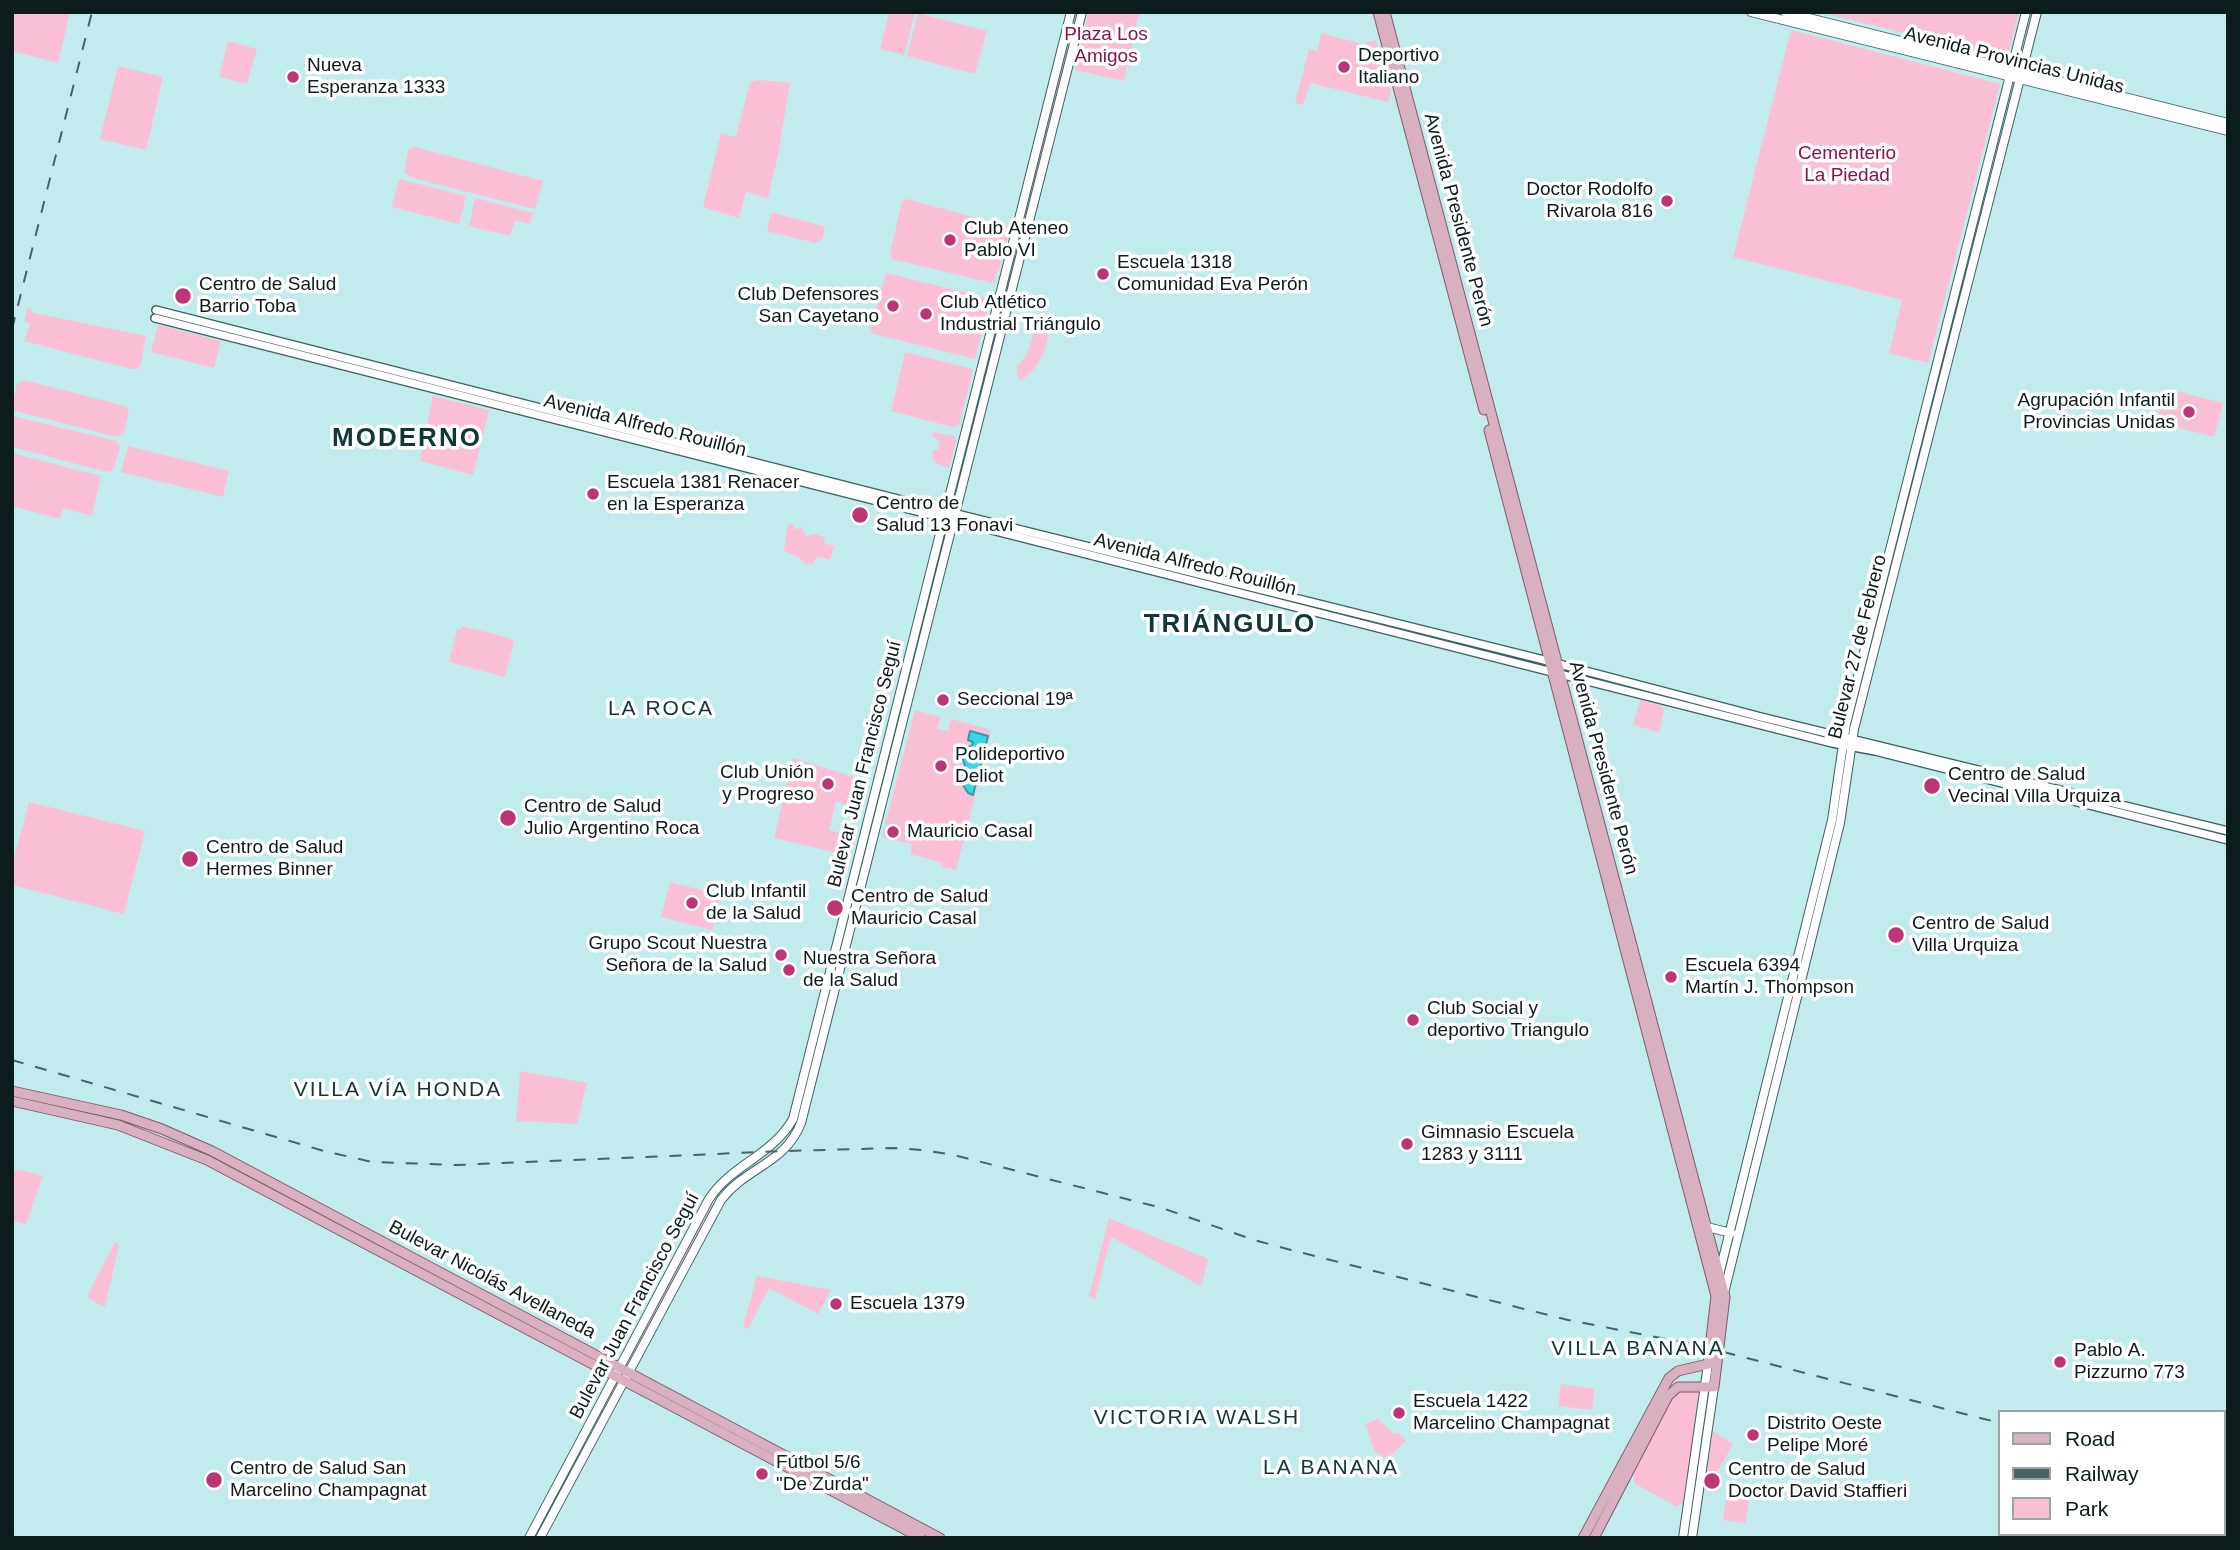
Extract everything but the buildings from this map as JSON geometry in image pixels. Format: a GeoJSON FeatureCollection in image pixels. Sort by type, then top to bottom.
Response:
{"type":"FeatureCollection","features":[{"type":"Feature","properties":{"kind":"main road","name":"Bulevar Juan Francisco Seguí"},"geometry":{"type":"LineString","coordinates":[[540,1538],[714,1192],[733,1173],[771,1148],[793,1119],[1071,12]]}},
{"type":"Feature","properties":{"kind":"main road","name":"Bulevar Juan Francisco Seguí"},"geometry":{"type":"LineString","coordinates":[[529,1538],[721,1200],[737,1182],[785,1151],[798,1131],[1082,12]]}},
{"type":"Feature","properties":{"kind":"main road","name":"Avenida Presidente Perón"},"geometry":{"type":"LineString","coordinates":[[1378,12],[1719,1292],[1708,1364],[1709,1387],[1683,1538]]}},
{"type":"Feature","properties":{"kind":"main road","name":"Avenida Presidente Perón"},"geometry":{"type":"LineString","coordinates":[[1385,12],[1554,667]]}},
{"type":"Feature","properties":{"kind":"main road","name":"Avenida Provincias Unidas"},"geometry":{"type":"LineString","coordinates":[[1751,12],[2011,72]]}},
{"type":"Feature","properties":{"kind":"main road","name":"Avenida Provincias Unidas"},"geometry":{"type":"LineString","coordinates":[[1785,12],[2228,131]]}},
{"type":"Feature","properties":{"kind":"main road","name":"Bulevar 27 de Febrero"},"geometry":{"type":"LineString","coordinates":[[1719,1292],[1840,823],[1847,741],[2026,12]]}},
{"type":"Feature","properties":{"kind":"main road","name":"Bulevar 27 de Febrero"},"geometry":{"type":"LineString","coordinates":[[1847,741],[2037,12]]}},
{"type":"Feature","properties":{"kind":"main road","name":"Avenida Provincias Unidas"},"geometry":{"type":"LineString","coordinates":[[2021,75],[2228,123]]}},
{"type":"Feature","properties":{"kind":"main road","name":"Bulevar Nicolás Avellaneda"},"geometry":{"type":"LineString","coordinates":[[12,1091],[121,1115],[212,1151],[921,1538]]}},
{"type":"Feature","properties":{"kind":"main road","name":"Bulevar Nicolás Avellaneda"},"geometry":{"type":"LineString","coordinates":[[12,1101],[118,1125],[207,1160],[940,1538]]}},
{"type":"Feature","properties":{"kind":"main road","name":"Avenida Presidente Perón"},"geometry":{"type":"LineString","coordinates":[[1692,1538],[1719,1292],[1719,1275],[1702,1226]]}},
{"type":"Feature","properties":{"kind":"main road"},"geometry":{"type":"LineString","coordinates":[[1702,1226],[1733,1234]]}},
{"type":"Feature","properties":{"kind":"main road","name":"Bulevar 27 de Febrero"},"geometry":{"type":"LineString","coordinates":[[1719,1275],[1733,1234]]}},
{"type":"Feature","properties":{"kind":"main road"},"geometry":{"type":"LineString","coordinates":[[1583,1538],[1669,1378],[1678,1371],[1708,1364]]}},
{"type":"Feature","properties":{"kind":"main road"},"geometry":{"type":"LineString","coordinates":[[1594,1538],[1668,1396],[1678,1387],[1709,1387]]}},
{"type":"Feature","properties":{"kind":"street","name":"Avenida Alfredo Rouillón"},"geometry":{"type":"LineString","coordinates":[[156,314],[1847,741],[2228,840]]}},
{"type":"Feature","properties":{"kind":"street","name":"Avenida Alfredo Rouillón"},"geometry":{"type":"LineString","coordinates":[[1847,741],[2228,831]]}},
{"type":"Feature","properties":{"kind":"green space"},"geometry":{"type":"Polygon","coordinates":[[[12,12],[70,12],[58,63],[12,51],[12,12]]]}},
{"type":"Feature","properties":{"kind":"green space"},"geometry":{"type":"Polygon","coordinates":[[[889,12],[915,12],[904,55],[880,49],[889,12]]]}},
{"type":"Feature","properties":{"kind":"green space"},"geometry":{"type":"Polygon","coordinates":[[[1071,12],[1082,12],[816,1067],[807,1064],[1071,12]]]}},
{"type":"Feature","properties":{"kind":"green space","name":"Plaza Los Amigos"},"geometry":{"type":"Polygon","coordinates":[[[1139,12],[1124,81],[1075,70],[1088,13],[1139,12]]]}},
{"type":"Feature","properties":{"kind":"green space"},"geometry":{"type":"Polygon","coordinates":[[[1819,12],[2019,12],[2007,58],[1819,12]]]}},
{"type":"Feature","properties":{"kind":"green space"},"geometry":{"type":"Polygon","coordinates":[[[918,13],[987,31],[975,74],[907,56],[918,13]]]}},
{"type":"Feature","properties":{"kind":"green space","name":"Cementerio La Piedad"},"geometry":{"type":"Polygon","coordinates":[[[1791,30],[2000,84],[1928,363],[1889,353],[1902,300],[1733,257],[1791,30]]]}},
{"type":"Feature","properties":{"kind":"green space","name":"Deportivo Italiano"},"geometry":{"type":"Polygon","coordinates":[[[1321,33],[1366,45],[1368,41],[1376,41],[1391,92],[1388,102],[1310,83],[1303,105],[1295,103],[1309,49],[1317,51],[1321,33]]]}},
{"type":"Feature","properties":{"kind":"green space"},"geometry":{"type":"Polygon","coordinates":[[[228,41],[257,49],[247,84],[219,77],[228,41]]]}},
{"type":"Feature","properties":{"kind":"green space"},"geometry":{"type":"Polygon","coordinates":[[[118,66],[163,77],[146,150],[100,139],[118,66]]]}},
{"type":"Feature","properties":{"kind":"green space"},"geometry":{"type":"Polygon","coordinates":[[[760,80],[790,83],[768,198],[746,192],[739,218],[703,207],[721,133],[736,137],[750,82],[760,80]]]}},
{"type":"Feature","properties":{"kind":"green space"},"geometry":{"type":"Polygon","coordinates":[[[415,147],[543,181],[535,209],[413,178],[404,172],[408,150],[415,147]]]}},
{"type":"Feature","properties":{"kind":"green space"},"geometry":{"type":"Polygon","coordinates":[[[399,179],[466,196],[459,224],[392,207],[399,179]]]}},
{"type":"Feature","properties":{"kind":"green space"},"geometry":{"type":"Polygon","coordinates":[[[475,198],[533,213],[530,224],[515,220],[510,236],[469,226],[475,198]]]}},
{"type":"Feature","properties":{"kind":"green space","name":"Club Ateneo Pablo VI"},"geometry":{"type":"Polygon","coordinates":[[[907,199],[1010,227],[995,281],[992,283],[892,259],[890,254],[902,201],[907,199]]]}},
{"type":"Feature","properties":{"kind":"green space"},"geometry":{"type":"Polygon","coordinates":[[[771,214],[823,226],[825,228],[822,240],[816,243],[770,232],[767,230],[771,214]]]}},
{"type":"Feature","properties":{"kind":"green space"},"geometry":{"type":"Polygon","coordinates":[[[886,273],[987,298],[990,301],[975,359],[870,333],[886,273]]]}},
{"type":"Feature","properties":{"kind":"green space"},"geometry":{"type":"Polygon","coordinates":[[[28,307],[34,313],[146,336],[140,367],[131,369],[24,341],[30,324],[24,321],[28,307]]]}},
{"type":"Feature","properties":{"kind":"green space"},"geometry":{"type":"Polygon","coordinates":[[[1039,317],[1047,319],[1046,346],[1039,362],[1020,381],[1017,366],[1029,349],[1039,317]]]}},
{"type":"Feature","properties":{"kind":"green space"},"geometry":{"type":"Polygon","coordinates":[[[158,325],[221,341],[214,368],[151,352],[158,325]]]}},
{"type":"Feature","properties":{"kind":"green space"},"geometry":{"type":"Polygon","coordinates":[[[905,352],[973,369],[959,425],[953,427],[891,411],[905,352]]]}},
{"type":"Feature","properties":{"kind":"green space"},"geometry":{"type":"Polygon","coordinates":[[[24,380],[125,406],[129,411],[124,433],[119,437],[113,436],[15,411],[12,409],[17,384],[24,380]]]}},
{"type":"Feature","properties":{"kind":"green space","name":"Agrupación Infantil Provincias Unidas"},"geometry":{"type":"Polygon","coordinates":[[[2172,390],[2223,403],[2214,437],[2156,422],[2162,399],[2169,400],[2172,390]]]}},
{"type":"Feature","properties":{"kind":"green space"},"geometry":{"type":"Polygon","coordinates":[[[433,396],[489,410],[473,475],[420,461],[433,396]]]}},
{"type":"Feature","properties":{"kind":"green space"},"geometry":{"type":"Polygon","coordinates":[[[12,416],[116,441],[120,446],[114,468],[110,472],[104,471],[12,447],[12,416]]]}},
{"type":"Feature","properties":{"kind":"green space"},"geometry":{"type":"Polygon","coordinates":[[[932,432],[954,436],[956,441],[949,468],[935,463],[933,450],[938,450],[940,441],[933,437],[932,432]]]}},
{"type":"Feature","properties":{"kind":"green space"},"geometry":{"type":"Polygon","coordinates":[[[128,446],[229,471],[223,497],[121,472],[128,446]]]}},
{"type":"Feature","properties":{"kind":"green space"},"geometry":{"type":"Polygon","coordinates":[[[12,453],[101,476],[92,516],[63,508],[60,519],[12,506],[12,453]]]}},
{"type":"Feature","properties":{"kind":"green space"},"geometry":{"type":"Polygon","coordinates":[[[788,524],[797,530],[802,527],[806,536],[816,534],[825,538],[824,543],[834,546],[830,560],[820,557],[814,560],[813,565],[807,565],[798,557],[784,551],[788,524]]]}},
{"type":"Feature","properties":{"kind":"green space"},"geometry":{"type":"Polygon","coordinates":[[[462,626],[510,638],[514,642],[505,677],[449,662],[457,629],[461,630],[462,626]]]}},
{"type":"Feature","properties":{"kind":"green space"},"geometry":{"type":"Polygon","coordinates":[[[1640,700],[1662,706],[1664,710],[1659,732],[1633,725],[1640,700]]]}},
{"type":"Feature","properties":{"kind":"green space","name":"Polideportivo Deliot"},"geometry":{"type":"Polygon","coordinates":[[[915,710],[940,717],[937,729],[948,731],[951,719],[988,729],[991,733],[956,870],[941,867],[941,862],[910,854],[912,844],[882,837],[915,710]]]}},
{"type":"Feature","properties":{"kind":"green space"},"geometry":{"type":"Polygon","coordinates":[[[793,758],[870,782],[863,809],[836,801],[829,830],[856,837],[851,856],[774,838],[793,758]]]}},
{"type":"Feature","properties":{"kind":"green space"},"geometry":{"type":"Polygon","coordinates":[[[29,802],[145,831],[124,914],[12,885],[12,866],[29,802]]]}},
{"type":"Feature","properties":{"kind":"green space","name":"Club Infantil de la Salud"},"geometry":{"type":"Polygon","coordinates":[[[670,882],[721,895],[712,930],[661,917],[670,882]]]}},
{"type":"Feature","properties":{"kind":"green space"},"geometry":{"type":"Polygon","coordinates":[[[520,1071],[587,1083],[577,1124],[516,1121],[520,1071]]]}},
{"type":"Feature","properties":{"kind":"green space"},"geometry":{"type":"Polygon","coordinates":[[[22,1170],[43,1176],[26,1224],[12,1221],[12,1171],[22,1170]]]}},
{"type":"Feature","properties":{"kind":"green space"},"geometry":{"type":"Polygon","coordinates":[[[709,1199],[717,1208],[540,1538],[529,1538],[709,1199]]]}},
{"type":"Feature","properties":{"kind":"green space"},"geometry":{"type":"Polygon","coordinates":[[[1109,1218],[1208,1259],[1201,1286],[1111,1237],[1095,1299],[1089,1296],[1109,1218]]]}},
{"type":"Feature","properties":{"kind":"green space"},"geometry":{"type":"Polygon","coordinates":[[[115,1242],[119,1244],[105,1307],[89,1299],[88,1294],[115,1242]]]}},
{"type":"Feature","properties":{"kind":"green space"},"geometry":{"type":"Polygon","coordinates":[[[757,1276],[831,1290],[818,1314],[769,1288],[748,1329],[743,1327],[757,1276]]]}},
{"type":"Feature","properties":{"kind":"green space"},"geometry":{"type":"Polygon","coordinates":[[[1561,1384],[1595,1389],[1592,1410],[1558,1406],[1561,1384]]]}},
{"type":"Feature","properties":{"kind":"green space"},"geometry":{"type":"Polygon","coordinates":[[[1687,1390],[1700,1391],[1683,1503],[1677,1507],[1634,1483],[1634,1473],[1673,1396],[1687,1390]]]}},
{"type":"Feature","properties":{"kind":"green space"},"geometry":{"type":"Polygon","coordinates":[[[1378,1419],[1406,1441],[1387,1458],[1375,1452],[1365,1424],[1378,1419]]]}},
{"type":"Feature","properties":{"kind":"green space"},"geometry":{"type":"Polygon","coordinates":[[[1713,1431],[1733,1444],[1716,1474],[1707,1472],[1713,1431]]]}},
{"type":"Feature","properties":{"kind":"green space"},"geometry":{"type":"Polygon","coordinates":[[[1726,1497],[1749,1500],[1746,1523],[1723,1520],[1726,1497]]]}},
{"type":"Feature","properties":{"kind":"water"},"geometry":{"type":"Polygon","coordinates":[[[970,731],[988,736],[973,795],[968,793],[960,780],[965,766],[963,759],[973,742],[968,740],[970,731]]]}},
{"type":"Feature","properties":{"kind":"railway"},"geometry":{"type":"LineString","coordinates":[[12,329],[92,12]]}},
{"type":"Feature","properties":{"kind":"railway"},"geometry":{"type":"LineString","coordinates":[[12,1060],[324,1151],[372,1162],[457,1165],[893,1148],[954,1155],[1162,1208],[1291,1250],[1568,1320],[1692,1344],[1998,1422]]}},
{"type":"Feature","properties":{"kind":"place","name":"Deportivo Italiano"},"geometry":{"type":"Point","coordinates":[1344,67]}},
{"type":"Feature","properties":{"kind":"place","name":"Nueva Esperanza 1333"},"geometry":{"type":"Point","coordinates":[293,77]}},
{"type":"Feature","properties":{"kind":"place","name":"Doctor Rodolfo Rivarola 816"},"geometry":{"type":"Point","coordinates":[1667,201]}},
{"type":"Feature","properties":{"kind":"place","name":"Club Ateneo Pablo VI"},"geometry":{"type":"Point","coordinates":[950,240]}},
{"type":"Feature","properties":{"kind":"place","name":"Escuela 1318 Comunidad Eva Perón"},"geometry":{"type":"Point","coordinates":[1103,274]}},
{"type":"Feature","properties":{"kind":"place","name":"Centro de Salud Barrio Toba"},"geometry":{"type":"Point","coordinates":[183,296]}},
{"type":"Feature","properties":{"kind":"place","name":"Club Defensores San Cayetano"},"geometry":{"type":"Point","coordinates":[893,306]}},
{"type":"Feature","properties":{"kind":"place","name":"Club Atlético Industrial Triángulo"},"geometry":{"type":"Point","coordinates":[926,314]}},
{"type":"Feature","properties":{"kind":"place","name":"Agrupación Infantil Provincias Unidas"},"geometry":{"type":"Point","coordinates":[2189,412]}},
{"type":"Feature","properties":{"kind":"place","name":"Escuela 1381 Renacer en la Esperanza"},"geometry":{"type":"Point","coordinates":[593,494]}},
{"type":"Feature","properties":{"kind":"place","name":"Centro de Salud 13 Fonavi"},"geometry":{"type":"Point","coordinates":[860,515]}},
{"type":"Feature","properties":{"kind":"place","name":"Seccional 19ª"},"geometry":{"type":"Point","coordinates":[943,700]}},
{"type":"Feature","properties":{"kind":"place","name":"Polideportivo Deliot"},"geometry":{"type":"Point","coordinates":[941,766]}},
{"type":"Feature","properties":{"kind":"place","name":"Club Unión y Progreso"},"geometry":{"type":"Point","coordinates":[828,784]}},
{"type":"Feature","properties":{"kind":"place","name":"Centro de Salud Vecinal Villa Urquiza"},"geometry":{"type":"Point","coordinates":[1932,786]}},
{"type":"Feature","properties":{"kind":"place","name":"Centro de Salud Julio Argentino Roca"},"geometry":{"type":"Point","coordinates":[508,818]}},
{"type":"Feature","properties":{"kind":"place","name":"Mauricio Casal"},"geometry":{"type":"Point","coordinates":[893,832]}},
{"type":"Feature","properties":{"kind":"place","name":"Centro de Salud Hermes Binner"},"geometry":{"type":"Point","coordinates":[190,859]}},
{"type":"Feature","properties":{"kind":"place","name":"Club Infantil de la Salud"},"geometry":{"type":"Point","coordinates":[692,903]}},
{"type":"Feature","properties":{"kind":"place","name":"Centro de Salud Mauricio Casal"},"geometry":{"type":"Point","coordinates":[835,908]}},
{"type":"Feature","properties":{"kind":"place","name":"Centro de Salud Villa Urquiza"},"geometry":{"type":"Point","coordinates":[1896,935]}},
{"type":"Feature","properties":{"kind":"place","name":"Grupo Scout Nuestra Señora de la Salud"},"geometry":{"type":"Point","coordinates":[781,955]}},
{"type":"Feature","properties":{"kind":"place","name":"Nuestra Señora de la Salud"},"geometry":{"type":"Point","coordinates":[789,970]}},
{"type":"Feature","properties":{"kind":"place","name":"Escuela 6394 Martín J. Thompson"},"geometry":{"type":"Point","coordinates":[1671,977]}},
{"type":"Feature","properties":{"kind":"place","name":"Club Social y deportivo Triangulo"},"geometry":{"type":"Point","coordinates":[1413,1020]}},
{"type":"Feature","properties":{"kind":"place","name":"Gimnasio Escuela 1283 y 3111"},"geometry":{"type":"Point","coordinates":[1407,1144]}},
{"type":"Feature","properties":{"kind":"place","name":"Escuela 1379"},"geometry":{"type":"Point","coordinates":[836,1304]}},
{"type":"Feature","properties":{"kind":"place","name":"Pablo A. Pizzurno 773"},"geometry":{"type":"Point","coordinates":[2060,1362]}},
{"type":"Feature","properties":{"kind":"place","name":"Escuela 1422 Marcelino Champagnat"},"geometry":{"type":"Point","coordinates":[1399,1413]}},
{"type":"Feature","properties":{"kind":"place","name":"Distrito Oeste Pelipe Moré"},"geometry":{"type":"Point","coordinates":[1753,1435]}},
{"type":"Feature","properties":{"kind":"place","name":"Fútbol 5/6 \"De Zurda\""},"geometry":{"type":"Point","coordinates":[762,1474]}},
{"type":"Feature","properties":{"kind":"place","name":"Centro de Salud San Marcelino Champagnat"},"geometry":{"type":"Point","coordinates":[214,1480]}},
{"type":"Feature","properties":{"kind":"place","name":"Centro de Salud Doctor David Staffieri"},"geometry":{"type":"Point","coordinates":[1712,1481]}},
{"type":"Feature","properties":{"kind":"district","name":"MODERNO"},"geometry":{"type":"Point","coordinates":[407,439]}},
{"type":"Feature","properties":{"kind":"district","name":"TRIÁNGULO"},"geometry":{"type":"Point","coordinates":[1230,625]}},
{"type":"Feature","properties":{"kind":"district","name":"LA ROCA"},"geometry":{"type":"Point","coordinates":[661,709]}},
{"type":"Feature","properties":{"kind":"district","name":"VILLA VÍA HONDA"},"geometry":{"type":"Point","coordinates":[398,1090]}},
{"type":"Feature","properties":{"kind":"district","name":"VILLA BANANA"},"geometry":{"type":"Point","coordinates":[1638,1349]}},
{"type":"Feature","properties":{"kind":"district","name":"VICTORIA WALSH"},"geometry":{"type":"Point","coordinates":[1197,1418]}},
{"type":"Feature","properties":{"kind":"district","name":"LA BANANA"},"geometry":{"type":"Point","coordinates":[1331,1468]}}]}
